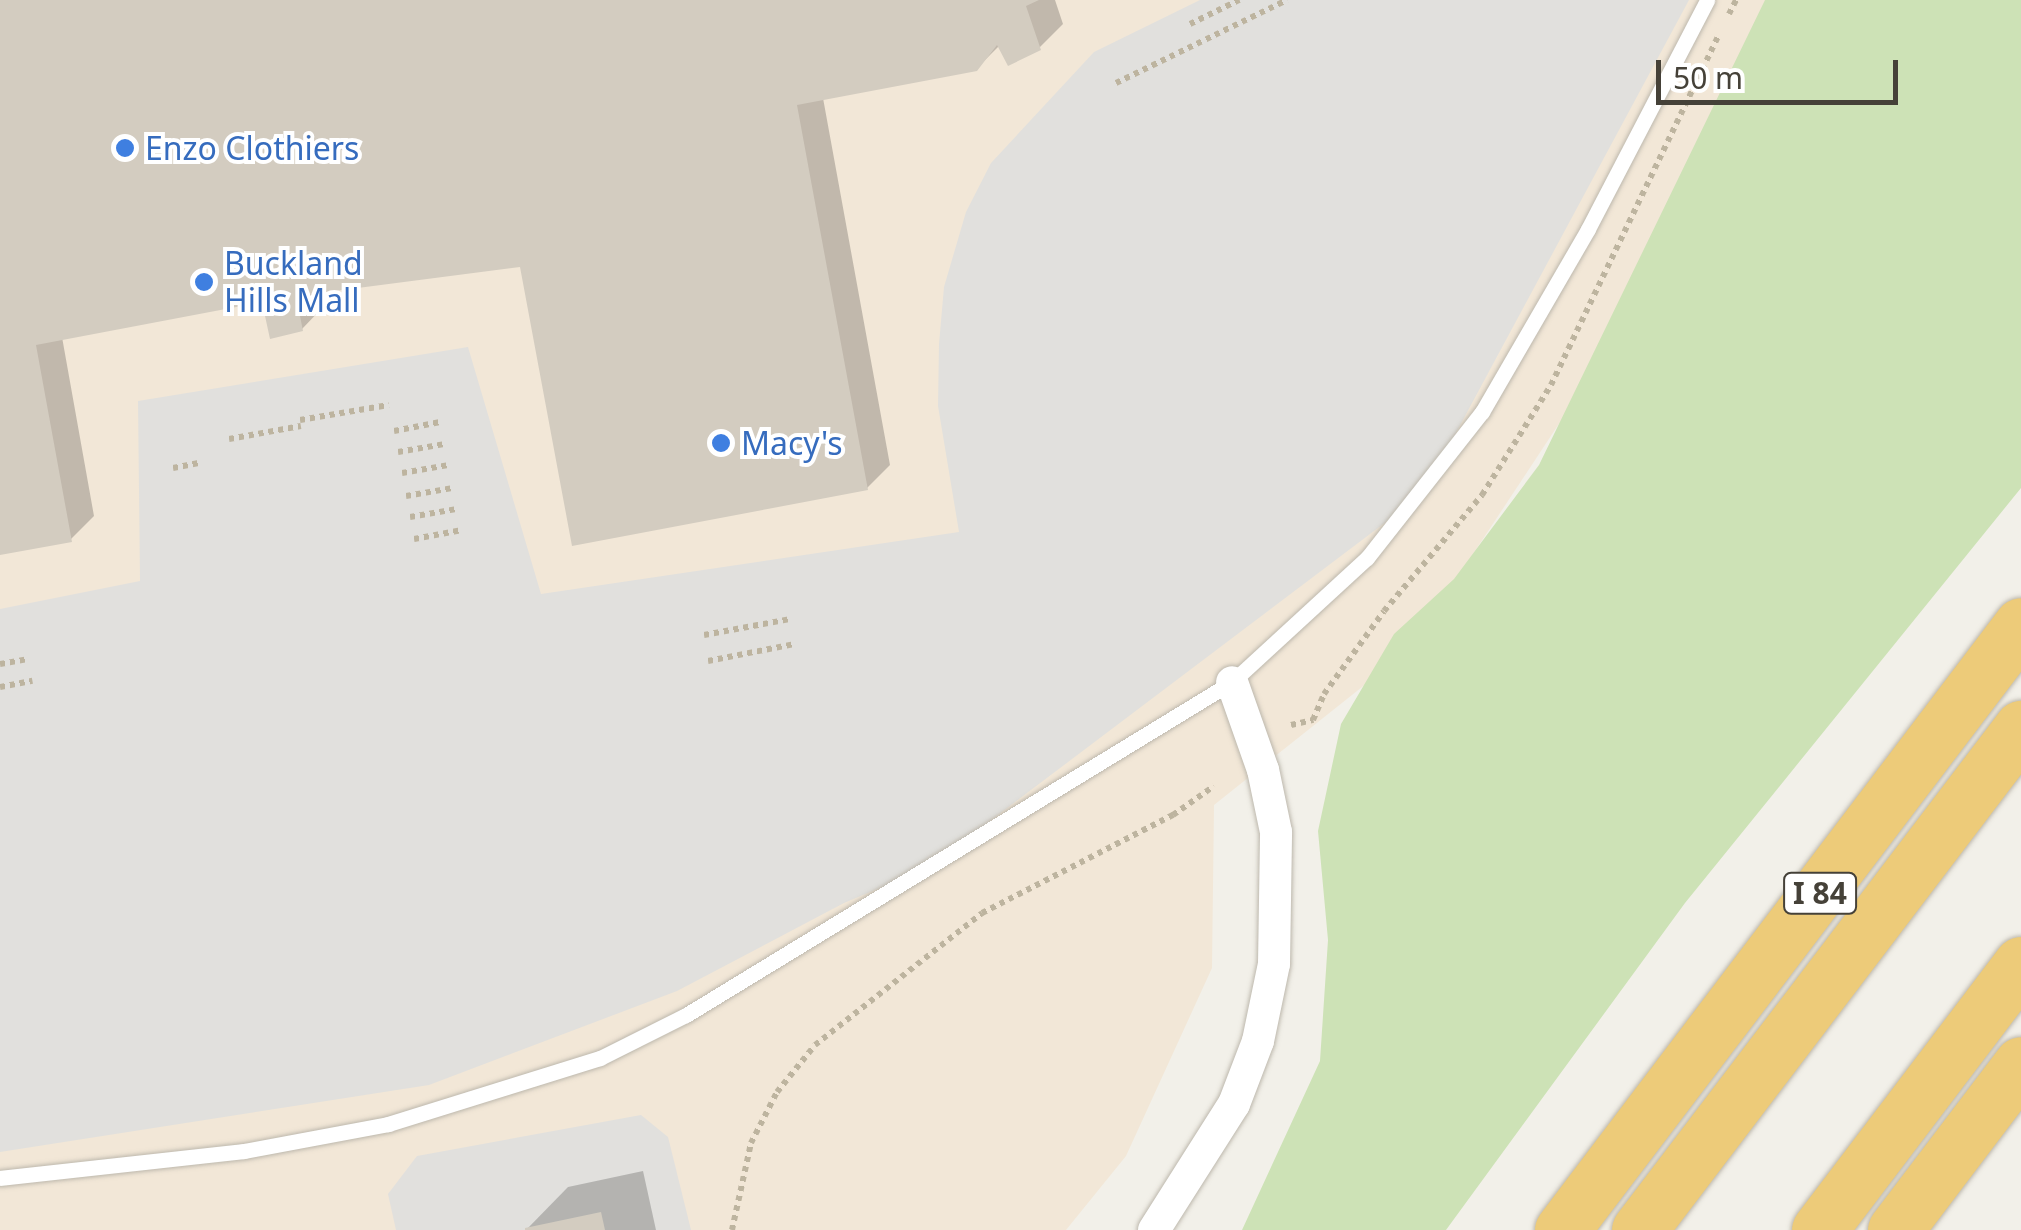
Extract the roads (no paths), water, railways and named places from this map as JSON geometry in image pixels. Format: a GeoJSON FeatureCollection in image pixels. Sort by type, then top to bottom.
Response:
{"type":"FeatureCollection","features":[{"type":"Feature","properties":{"kind":"highway","name":"I 84"},"geometry":{"type":"LineString","coordinates":[[1562,1230],[2021,625]]}},
{"type":"Feature","properties":{"kind":"highway"},"geometry":{"type":"LineString","coordinates":[[1639,1230],[2021,728]]}},
{"type":"Feature","properties":{"kind":"highway"},"geometry":{"type":"LineString","coordinates":[[1818,1230],[2021,964]]}},
{"type":"Feature","properties":{"kind":"highway"},"geometry":{"type":"LineString","coordinates":[[1895,1230],[2021,1064]]}},
{"type":"Feature","properties":{"kind":"street"},"geometry":{"type":"LineString","coordinates":[[1154,1230],[1234,1104],[1258,1041],[1274,964],[1276,832],[1263,770],[1232,682]]}},
{"type":"Feature","properties":{"kind":"lane"},"geometry":{"type":"LineString","coordinates":[[0,1178],[244,1150],[388,1124],[600,1058],[686,1015],[1232,682],[1367,558],[1482,412],[1579,244],[1707,0]]}},
{"type":"Feature","properties":{"kind":"place","name":"Enzo Clothiers"},"geometry":{"type":"Point","coordinates":[125,148]}},
{"type":"Feature","properties":{"kind":"place","name":"Buckland Hills Mall"},"geometry":{"type":"Point","coordinates":[204,282]}},
{"type":"Feature","properties":{"kind":"place","name":"Macy's"},"geometry":{"type":"Point","coordinates":[721,443]}}]}
